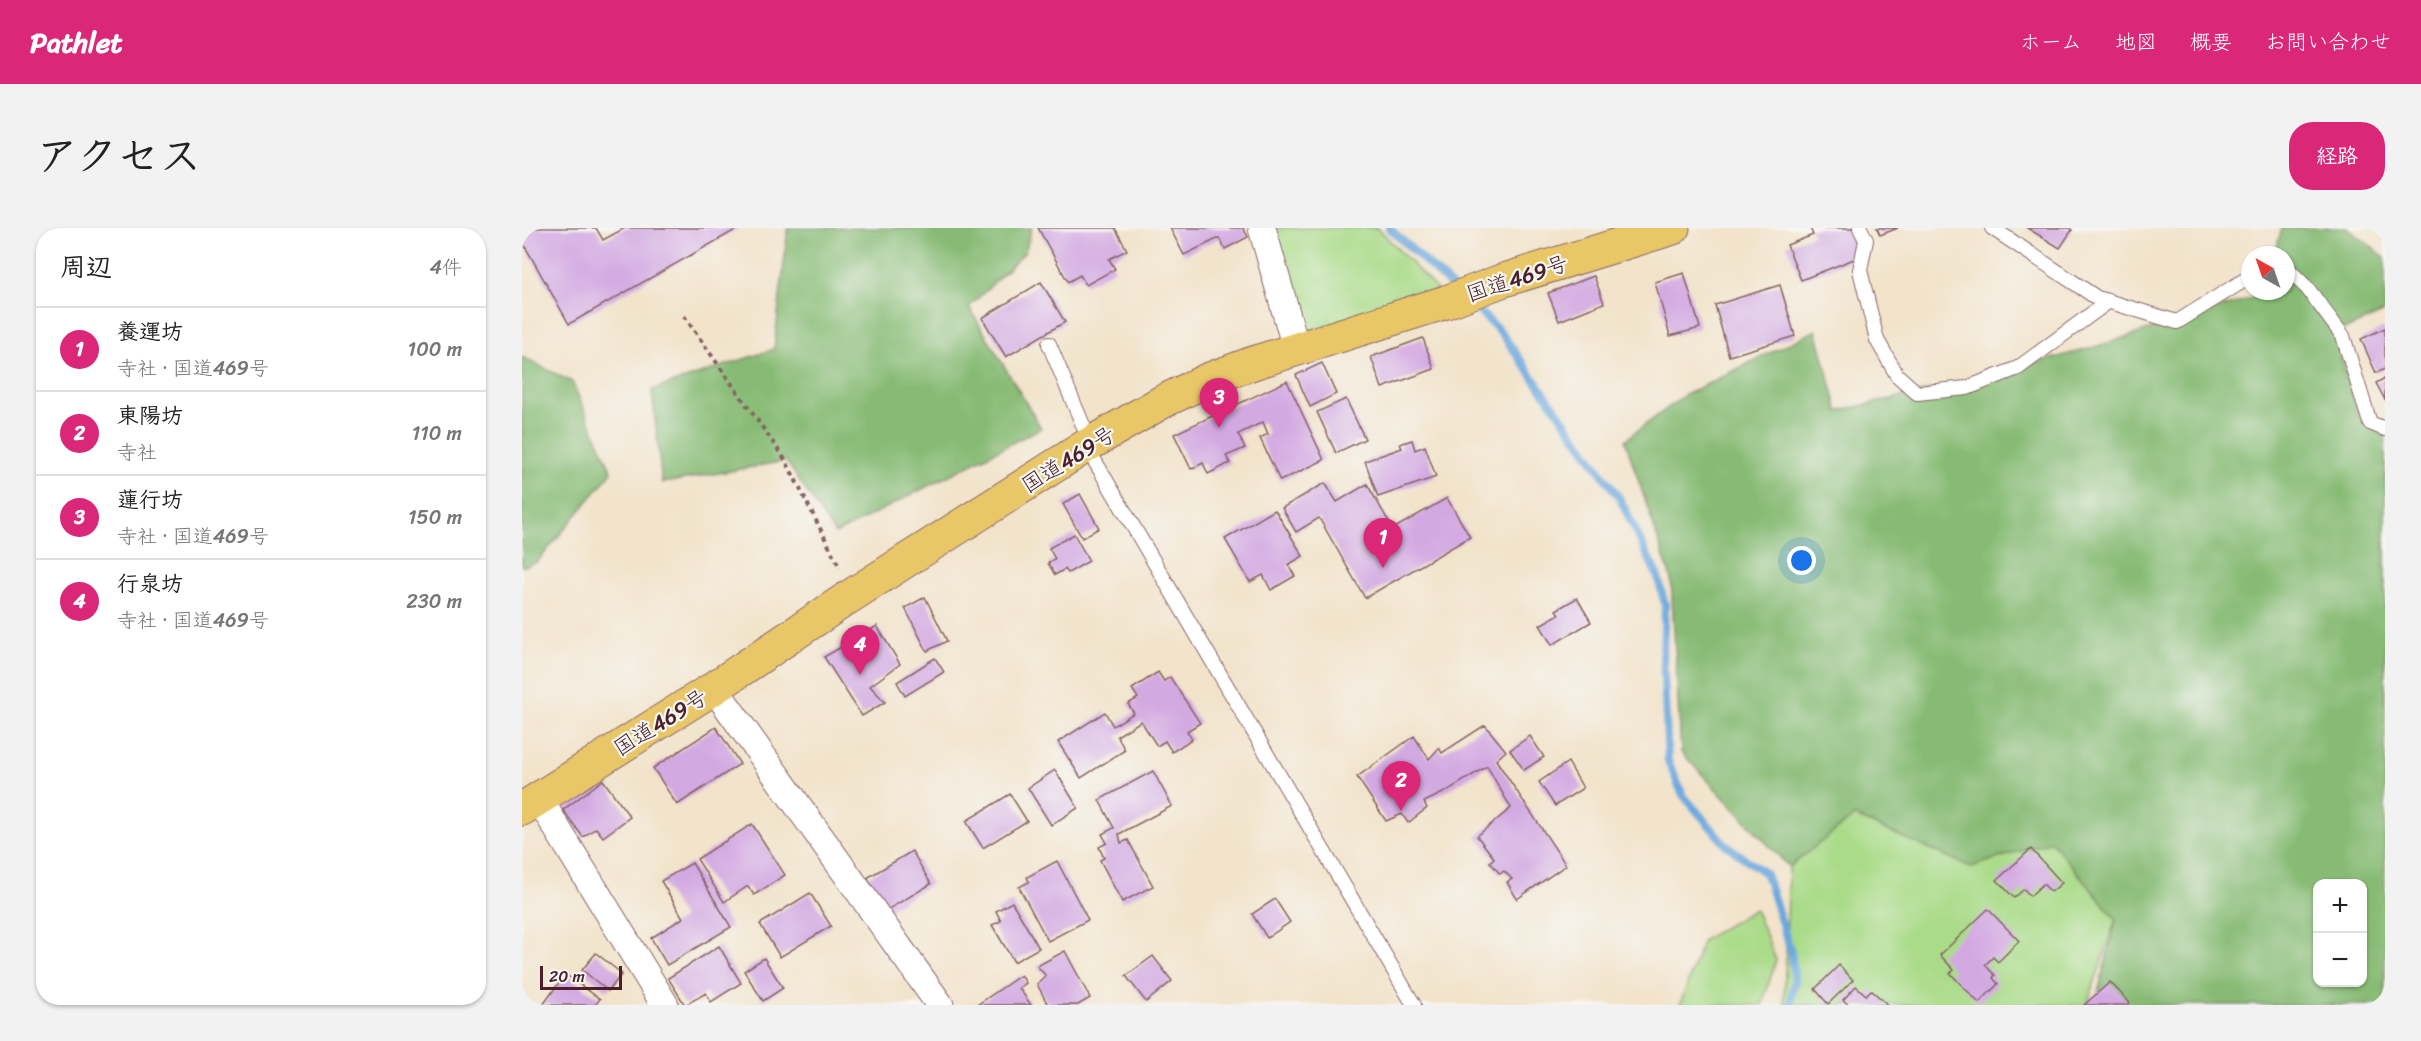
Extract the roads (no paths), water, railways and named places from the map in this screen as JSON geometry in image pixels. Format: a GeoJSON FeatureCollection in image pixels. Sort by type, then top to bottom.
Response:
{"type":"FeatureCollection","features":[{"type":"Feature","properties":{"kind":"highway","name":"国道469号"},"geometry":{"type":"LineString","coordinates":[[530,804],[714,688],[849,597],[1086,446],[1162,402],[1207,380],[1296,348],[1672,228]]}},
{"type":"Feature","properties":{"kind":"street"},"geometry":{"type":"LineString","coordinates":[[1262,228],[1296,348]]}},
{"type":"Feature","properties":{"kind":"street"},"geometry":{"type":"LineString","coordinates":[[714,688],[940,1005]]}},
{"type":"Feature","properties":{"kind":"street"},"geometry":{"type":"LineString","coordinates":[[530,804],[665,1005]]}},
{"type":"Feature","properties":{"kind":"lane"},"geometry":{"type":"LineString","coordinates":[[1860,228],[1866,240],[1860,270],[1878,339],[1897,375],[1917,393],[1967,388],[2018,368],[2109,301]]}},
{"type":"Feature","properties":{"kind":"lane"},"geometry":{"type":"LineString","coordinates":[[1992,228],[2097,298],[2177,322],[2241,282]]}},
{"type":"Feature","properties":{"kind":"lane"},"geometry":{"type":"LineString","coordinates":[[2295,276],[2308,289],[2343,336],[2370,423],[2385,429]]}},
{"type":"Feature","properties":{"kind":"lane"},"geometry":{"type":"LineString","coordinates":[[1050,344],[1085,430],[1086,446],[1414,1005]]}},
{"type":"Feature","properties":{"kind":"waterway"},"geometry":{"type":"LineString","coordinates":[[1389,228],[1457,291]]}},
{"type":"Feature","properties":{"kind":"waterway"},"geometry":{"type":"LineString","coordinates":[[1469,302],[1500,331],[1620,499],[1658,577],[1665,605],[1663,654],[1668,761],[1683,795],[1725,844],[1766,874],[1791,952],[1795,982],[1790,1005]]}},
{"type":"Feature","properties":{"kind":"place","name":"蓮行坊"},"geometry":{"type":"Point","coordinates":[1219,428]}},
{"type":"Feature","properties":{"kind":"place","name":"養運坊"},"geometry":{"type":"Point","coordinates":[1383,568]}},
{"type":"Feature","properties":{"kind":"place","name":"行泉坊"},"geometry":{"type":"Point","coordinates":[860,675]}},
{"type":"Feature","properties":{"kind":"place","name":"東陽坊"},"geometry":{"type":"Point","coordinates":[1401,811]}}]}
